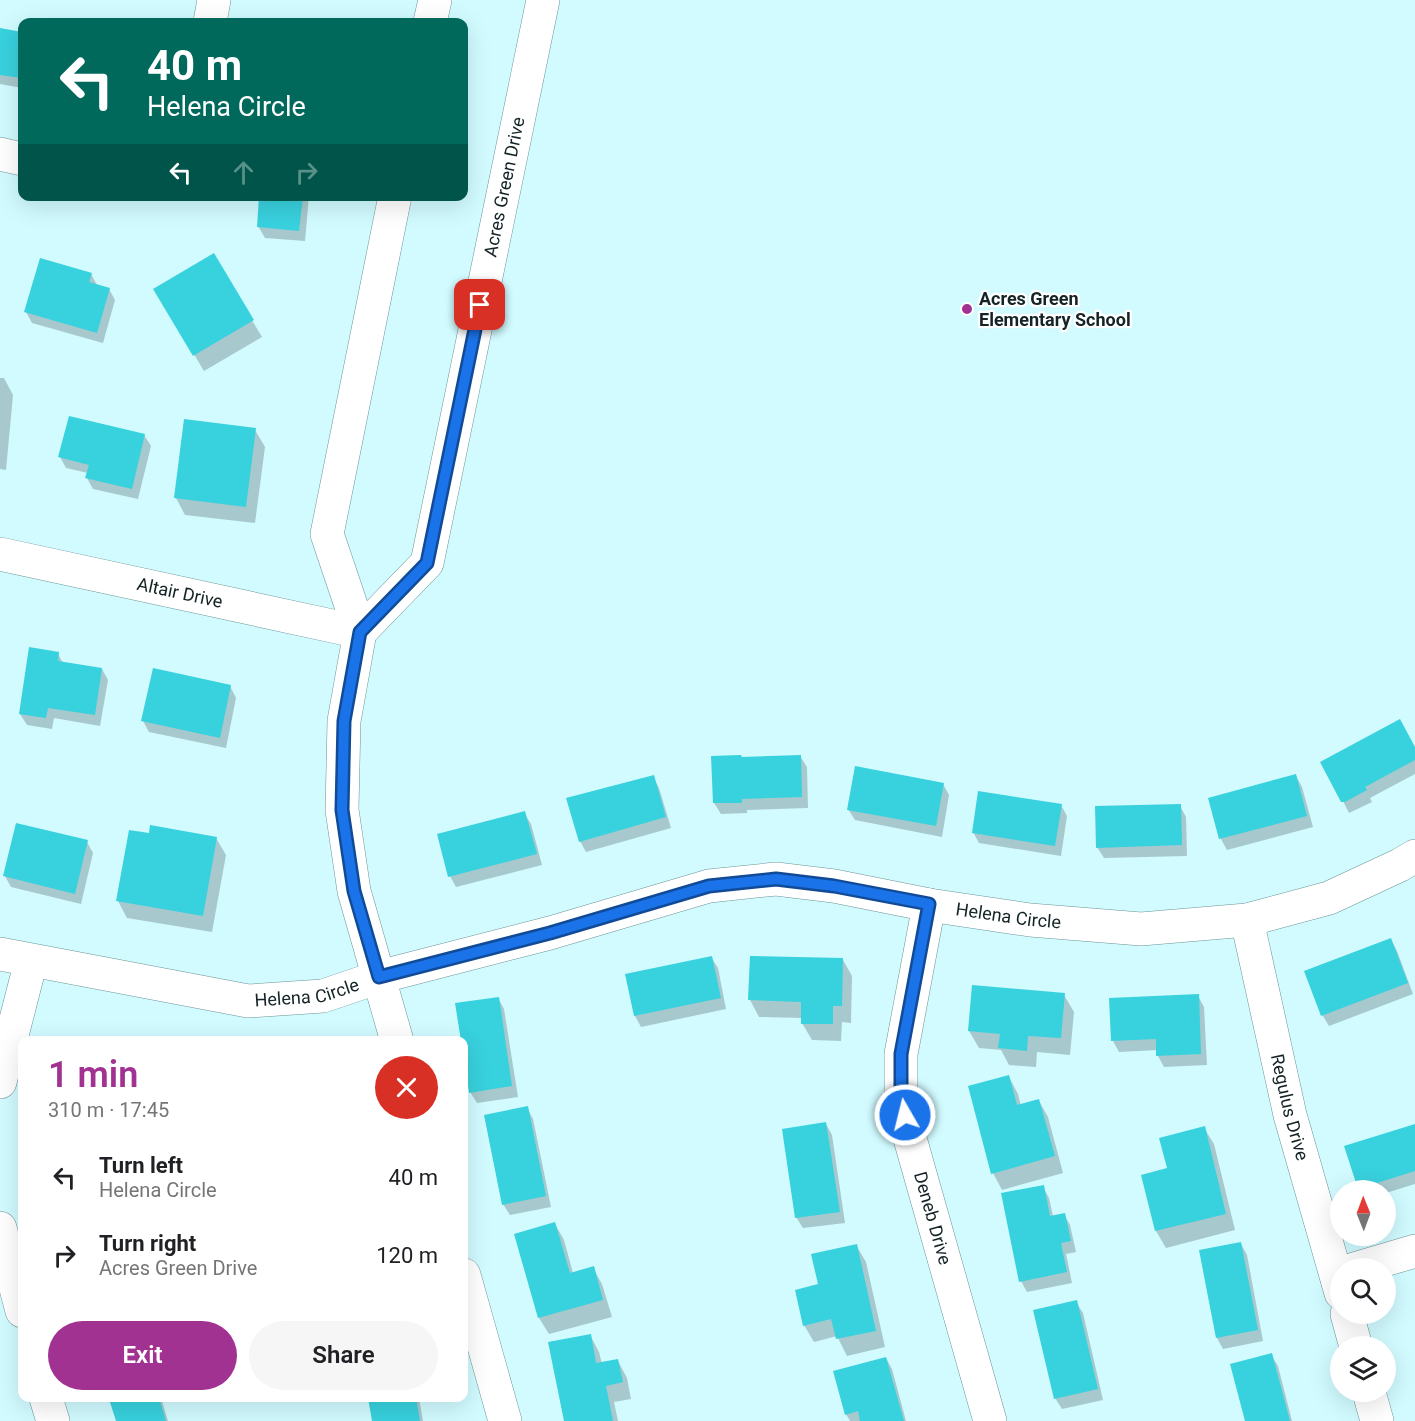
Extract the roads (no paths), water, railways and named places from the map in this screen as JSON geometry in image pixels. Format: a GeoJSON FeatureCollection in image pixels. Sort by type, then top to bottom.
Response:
{"type":"FeatureCollection","features":[{"type":"Feature","properties":{"kind":"street"},"geometry":{"type":"LineString","coordinates":[[211,18],[214,0]]}},
{"type":"Feature","properties":{"kind":"street"},"geometry":{"type":"LineString","coordinates":[[431,18],[435,0]]}},
{"type":"Feature","properties":{"kind":"street","name":"Acres Green Drive"},"geometry":{"type":"LineString","coordinates":[[360,632],[427,563],[543,0]]}},
{"type":"Feature","properties":{"kind":"street"},"geometry":{"type":"LineString","coordinates":[[0,154],[18,158]]}},
{"type":"Feature","properties":{"kind":"street"},"geometry":{"type":"LineString","coordinates":[[394,201],[327,534],[360,632],[344,721],[342,810],[354,891],[396,1036]]}},
{"type":"Feature","properties":{"kind":"street","name":"Altair Drive"},"geometry":{"type":"LineString","coordinates":[[0,554],[360,632]]}},
{"type":"Feature","properties":{"kind":"street","name":"Helena Circle"},"geometry":{"type":"LineString","coordinates":[[16,958],[248,1001],[323,996],[379,977],[550,933],[709,886],[776,879],[834,886],[1030,920],[1141,929],[1247,920],[1329,898],[1415,856]]}},
{"type":"Feature","properties":{"kind":"street","name":"Deneb Drive"},"geometry":{"type":"LineString","coordinates":[[929,904],[901,1054],[901,1096],[909,1135],[990,1421]]}},
{"type":"Feature","properties":{"kind":"street","name":"Regulus Drive"},"geometry":{"type":"LineString","coordinates":[[1247,920],[1290,1115],[1337,1258]]}},
{"type":"Feature","properties":{"kind":"street"},"geometry":{"type":"LineString","coordinates":[[0,1082],[16,958]]}},
{"type":"Feature","properties":{"kind":"street"},"geometry":{"type":"LineString","coordinates":[[0,1228],[18,1296]]}},
{"type":"Feature","properties":{"kind":"street"},"geometry":{"type":"LineString","coordinates":[[1396,1258],[1415,1251]]}},
{"type":"Feature","properties":{"kind":"street"},"geometry":{"type":"LineString","coordinates":[[468,1289],[505,1421]]}},
{"type":"Feature","properties":{"kind":"street"},"geometry":{"type":"LineString","coordinates":[[47,1402],[53,1421]]}},
{"type":"Feature","properties":{"kind":"street"},"geometry":{"type":"LineString","coordinates":[[1372,1402],[1377,1421]]}},
{"type":"Feature","properties":{"kind":"place","name":"Acres Green Elementary School"},"geometry":{"type":"Point","coordinates":[967,309]}}]}
